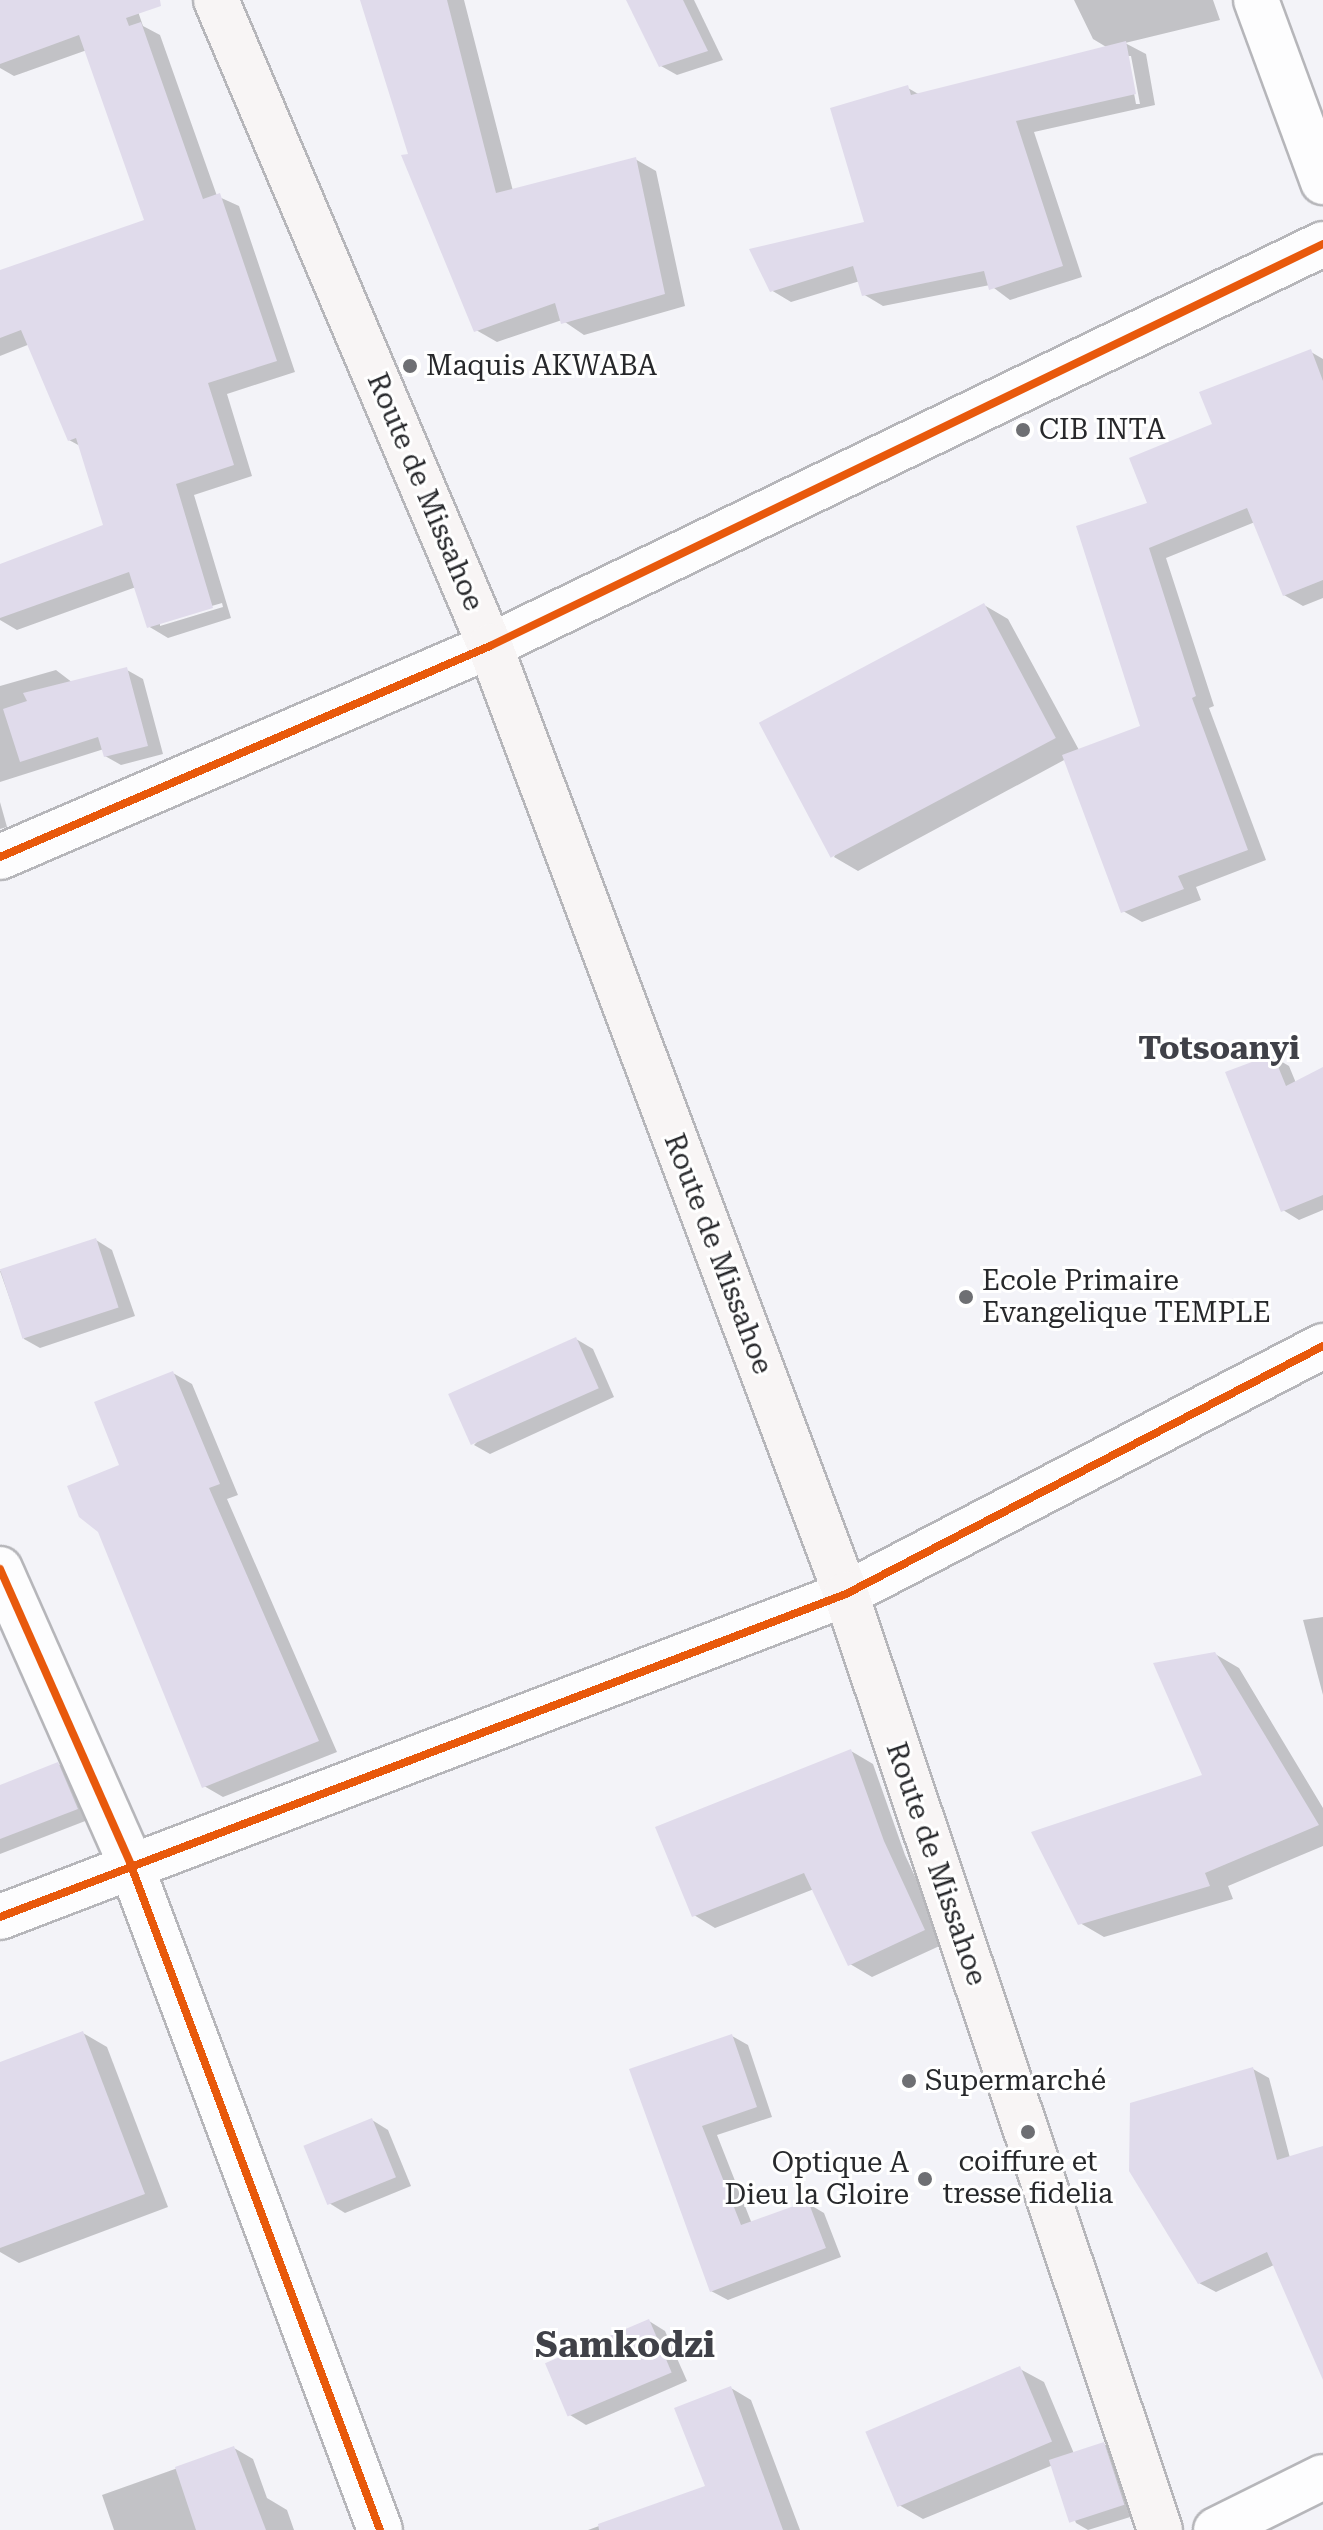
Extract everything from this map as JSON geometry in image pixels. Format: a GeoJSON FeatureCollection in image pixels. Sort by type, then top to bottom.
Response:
{"type":"FeatureCollection","features":[{"type":"Feature","properties":{"kind":"main road","name":"Route de Missahoe"},"geometry":{"type":"LineString","coordinates":[[216,0],[490,646],[846,1594],[1160,2530]]}},
{"type":"Feature","properties":{"kind":"street"},"geometry":{"type":"LineString","coordinates":[[1256,0],[1323,182]]}},
{"type":"Feature","properties":{"kind":"street"},"geometry":{"type":"LineString","coordinates":[[0,857],[490,646],[1323,244]]}},
{"type":"Feature","properties":{"kind":"street"},"geometry":{"type":"LineString","coordinates":[[0,1917],[130,1863],[499,1729],[846,1594],[1323,1346]]}},
{"type":"Feature","properties":{"kind":"street"},"geometry":{"type":"LineString","coordinates":[[0,1569],[130,1863],[380,2530]]}},
{"type":"Feature","properties":{"kind":"street"},"geometry":{"type":"LineString","coordinates":[[1216,2530],[1323,2477]]}},
{"type":"Feature","properties":{"kind":"building"},"geometry":{"type":"Polygon","coordinates":[[[0,0],[160,0],[161,6],[126,18],[129,26],[141,22],[203,199],[220,193],[277,361],[208,383],[234,465],[176,484],[213,608],[147,628],[129,572],[0,618],[0,564],[103,525],[76,438],[68,441],[21,330],[0,338],[0,270],[144,220],[79,35],[0,64],[0,0]]]}},
{"type":"Feature","properties":{"kind":"building"},"geometry":{"type":"Polygon","coordinates":[[[360,0],[447,0],[496,193],[636,157],[665,294],[561,324],[555,303],[474,332],[401,155],[408,154],[360,0]]]}},
{"type":"Feature","properties":{"kind":"building"},"geometry":{"type":"Polygon","coordinates":[[[626,0],[683,0],[708,51],[659,67],[626,0]]]}},
{"type":"Feature","properties":{"kind":"building"},"geometry":{"type":"Polygon","coordinates":[[[1126,41],[1136,94],[1016,121],[1063,266],[989,290],[984,271],[862,296],[853,266],[770,292],[749,249],[864,222],[830,108],[908,85],[911,95],[1126,41]]]}},
{"type":"Feature","properties":{"kind":"building"},"geometry":{"type":"Polygon","coordinates":[[[1311,349],[1323,381],[1323,580],[1283,596],[1247,508],[1149,548],[1196,696],[1192,698],[1248,850],[1178,876],[1184,889],[1121,913],[1062,755],[1140,726],[1076,526],[1147,503],[1129,458],[1212,424],[1199,392],[1311,349]]]}},
{"type":"Feature","properties":{"kind":"building"},"geometry":{"type":"Polygon","coordinates":[[[984,603],[1056,738],[831,858],[759,723],[984,603]]]}},
{"type":"Feature","properties":{"kind":"building"},"geometry":{"type":"Polygon","coordinates":[[[127,667],[148,746],[104,757],[98,737],[20,762],[3,709],[27,701],[23,693],[127,667]]]}},
{"type":"Feature","properties":{"kind":"building"},"geometry":{"type":"Polygon","coordinates":[[[1273,1054],[1286,1086],[1323,1067],[1323,1195],[1281,1212],[1225,1072],[1273,1054]]]}},
{"type":"Feature","properties":{"kind":"building"},"geometry":{"type":"Polygon","coordinates":[[[96,1238],[119,1307],[23,1339],[0,1269],[96,1238]]]}},
{"type":"Feature","properties":{"kind":"building"},"geometry":{"type":"Polygon","coordinates":[[[576,1337],[599,1388],[471,1445],[448,1394],[576,1337]]]}},
{"type":"Feature","properties":{"kind":"building"},"geometry":{"type":"Polygon","coordinates":[[[173,1371],[220,1484],[209,1488],[319,1741],[202,1788],[98,1532],[79,1517],[67,1486],[119,1465],[94,1402],[173,1371]]]}},
{"type":"Feature","properties":{"kind":"building"},"geometry":{"type":"Polygon","coordinates":[[[1215,1652],[1319,1825],[1205,1873],[1210,1886],[1078,1925],[1031,1832],[1202,1775],[1153,1663],[1215,1652]]]}},
{"type":"Feature","properties":{"kind":"building"},"geometry":{"type":"Polygon","coordinates":[[[851,1749],[884,1841],[925,1930],[848,1966],[804,1873],[692,1917],[655,1827],[851,1749]]]}},
{"type":"Feature","properties":{"kind":"building"},"geometry":{"type":"Polygon","coordinates":[[[58,1762],[78,1809],[0,1839],[0,1785],[58,1762]]]}},
{"type":"Feature","properties":{"kind":"building"},"geometry":{"type":"Polygon","coordinates":[[[83,2031],[145,2194],[0,2248],[0,2062],[83,2031]]]}},
{"type":"Feature","properties":{"kind":"building"},"geometry":{"type":"Polygon","coordinates":[[[732,2034],[757,2107],[702,2126],[741,2225],[808,2201],[826,2248],[710,2292],[629,2069],[732,2034]]]}},
{"type":"Feature","properties":{"kind":"building"},"geometry":{"type":"Polygon","coordinates":[[[1253,2067],[1277,2160],[1323,2146],[1323,2380],[1267,2252],[1198,2284],[1129,2171],[1130,2103],[1253,2067]]]}},
{"type":"Feature","properties":{"kind":"building"},"geometry":{"type":"Polygon","coordinates":[[[372,2118],[396,2177],[327,2205],[303,2146],[372,2118]]]}},
{"type":"Feature","properties":{"kind":"building"},"geometry":{"type":"Polygon","coordinates":[[[649,2319],[672,2372],[568,2417],[545,2363],[649,2319]]]}},
{"type":"Feature","properties":{"kind":"building"},"geometry":{"type":"Polygon","coordinates":[[[1020,2366],[1052,2441],[897,2507],[865,2432],[1020,2366]]]}},
{"type":"Feature","properties":{"kind":"building"},"geometry":{"type":"Polygon","coordinates":[[[731,2386],[783,2530],[599,2530],[598,2524],[705,2486],[674,2408],[731,2386]]]}},
{"type":"Feature","properties":{"kind":"building"},"geometry":{"type":"Polygon","coordinates":[[[1104,2442],[1124,2505],[1069,2523],[1049,2460],[1104,2442]]]}},
{"type":"Feature","properties":{"kind":"building"},"geometry":{"type":"Polygon","coordinates":[[[234,2446],[266,2530],[196,2530],[175,2467],[234,2446]]]}},
{"type":"Feature","properties":{"kind":"cycle path"},"geometry":{"type":"LineString","coordinates":[[0,857],[490,646],[1323,244]]}},
{"type":"Feature","properties":{"kind":"cycle path"},"geometry":{"type":"LineString","coordinates":[[0,1917],[846,1594],[1323,1346]]}},
{"type":"Feature","properties":{"kind":"cycle path"},"geometry":{"type":"LineString","coordinates":[[0,1569],[130,1863],[380,2530]]}},
{"type":"Feature","properties":{"kind":"place","name":"Maquis AKWABA"},"geometry":{"type":"Point","coordinates":[410,366]}},
{"type":"Feature","properties":{"kind":"place","name":"CIB INTA"},"geometry":{"type":"Point","coordinates":[1023,430]}},
{"type":"Feature","properties":{"kind":"place","name":"Ecole Primaire Evangelique TEMPLE"},"geometry":{"type":"Point","coordinates":[966,1297]}},
{"type":"Feature","properties":{"kind":"place","name":"Supermarché"},"geometry":{"type":"Point","coordinates":[909,2081]}},
{"type":"Feature","properties":{"kind":"place","name":"coiffure et tresse fidelia"},"geometry":{"type":"Point","coordinates":[1028,2132]}},
{"type":"Feature","properties":{"kind":"place","name":"Optique A Dieu la Gloire"},"geometry":{"type":"Point","coordinates":[925,2179]}},
{"type":"Feature","properties":{"kind":"district","name":"Totsoanyi"},"geometry":{"type":"Point","coordinates":[1219,1048]}},
{"type":"Feature","properties":{"kind":"district","name":"Samkodzi"},"geometry":{"type":"Point","coordinates":[625,2346]}}]}
